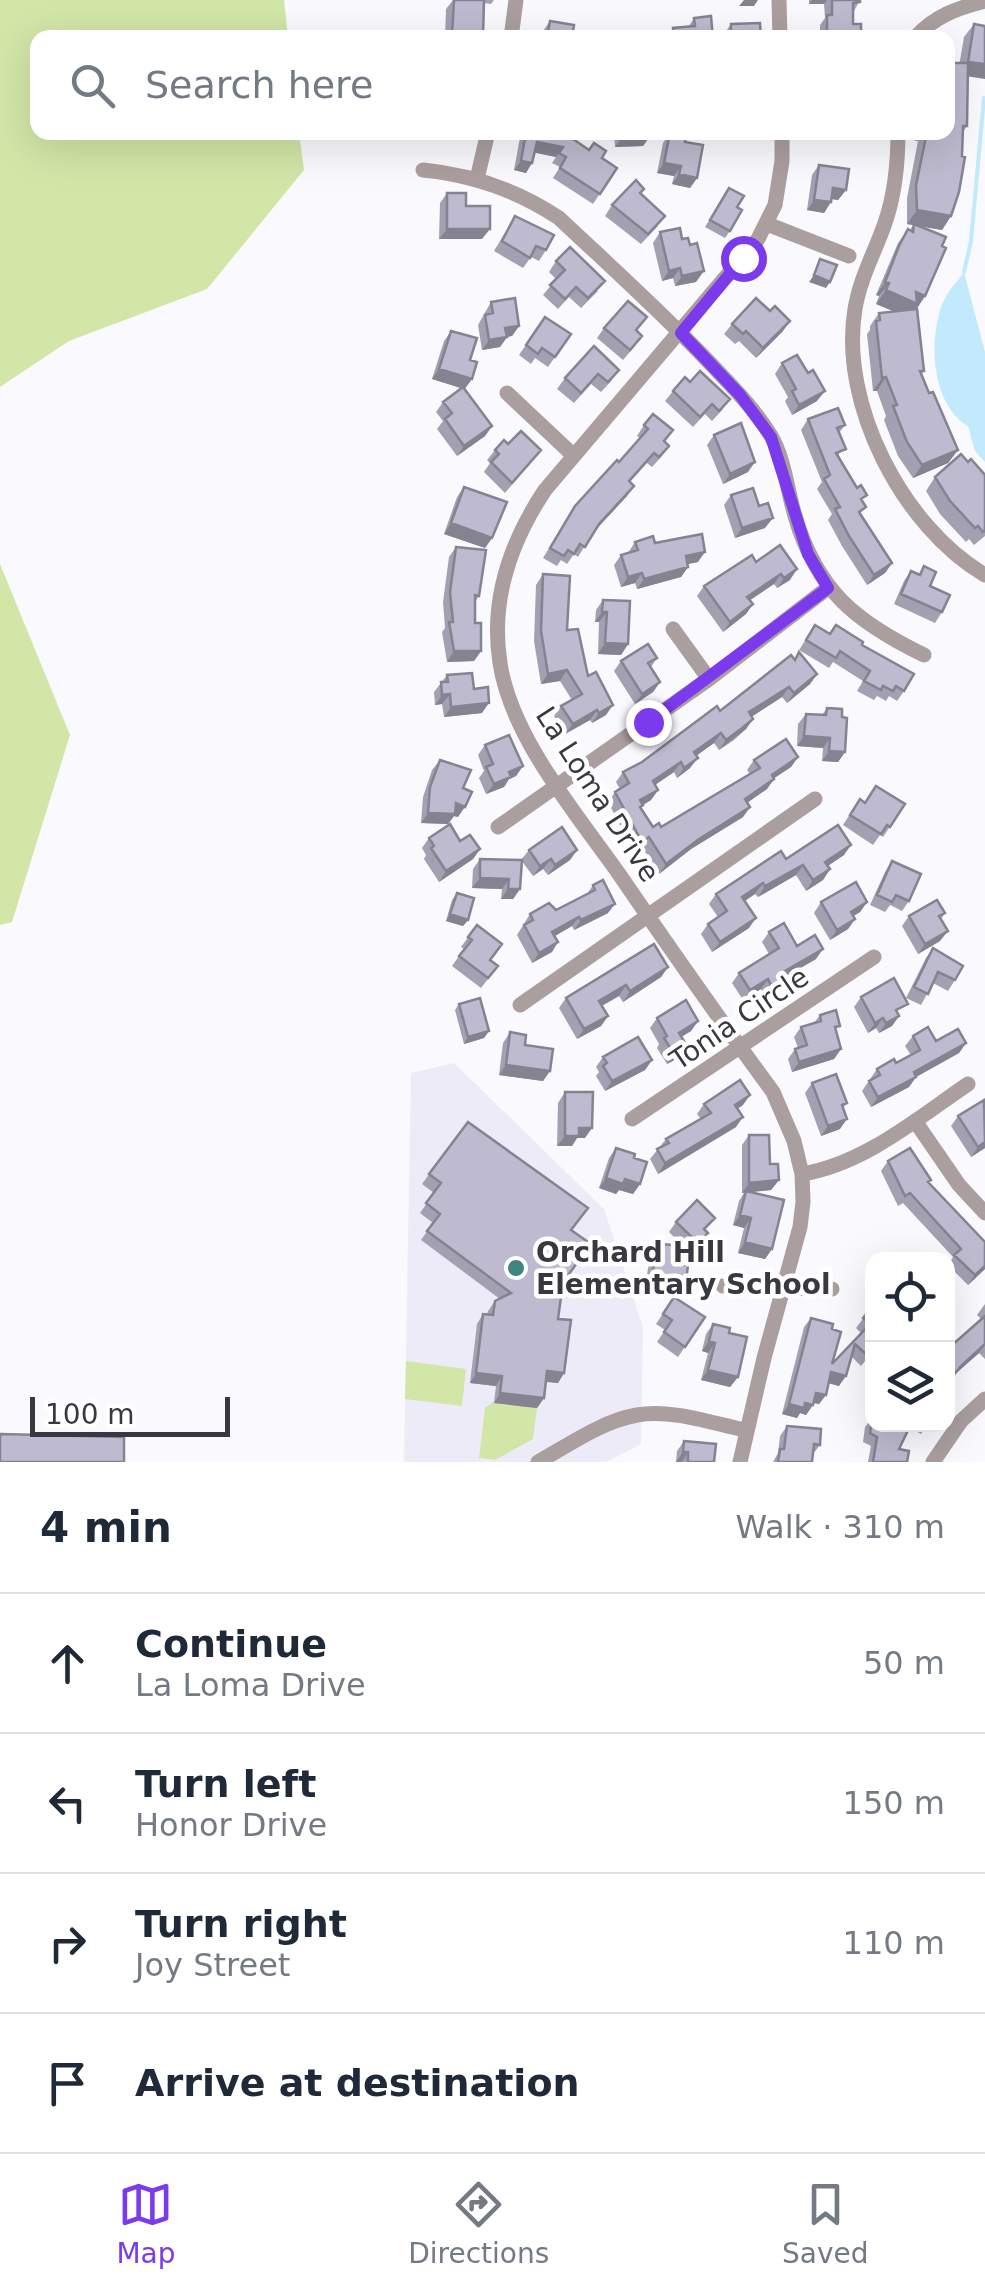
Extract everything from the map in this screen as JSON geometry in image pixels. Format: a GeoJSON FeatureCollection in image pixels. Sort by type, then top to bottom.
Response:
{"type":"FeatureCollection","features":[{"type":"Feature","properties":{"kind":"street"},"geometry":{"type":"LineString","coordinates":[[512,30],[516,0]]}},
{"type":"Feature","properties":{"kind":"street"},"geometry":{"type":"LineString","coordinates":[[779,0],[780,30]]}},
{"type":"Feature","properties":{"kind":"street"},"geometry":{"type":"LineString","coordinates":[[923,30],[956,8],[985,1]]}},
{"type":"Feature","properties":{"kind":"street"},"geometry":{"type":"LineString","coordinates":[[477,179],[486,140]]}},
{"type":"Feature","properties":{"kind":"street","name":"La Loma Drive"},"geometry":{"type":"LineString","coordinates":[[740,1462],[745,1430],[800,1228],[802,1174],[786,1118],[773,1092],[557,785],[510,702],[500,664],[499,622],[502,581],[516,539],[545,490],[681,333],[767,224],[779,183],[782,140]]}},
{"type":"Feature","properties":{"kind":"street"},"geometry":{"type":"LineString","coordinates":[[898,140],[896,175],[886,221],[862,278],[854,310],[854,376],[880,452],[896,484],[944,546],[985,576]]}},
{"type":"Feature","properties":{"kind":"street"},"geometry":{"type":"LineString","coordinates":[[424,170],[477,179],[518,194],[559,218],[681,333],[740,395],[771,437],[808,554],[828,588],[865,623],[924,655]]}},
{"type":"Feature","properties":{"kind":"street"},"geometry":{"type":"LineString","coordinates":[[767,224],[849,256]]}},
{"type":"Feature","properties":{"kind":"street"},"geometry":{"type":"LineString","coordinates":[[507,393],[573,456]]}},
{"type":"Feature","properties":{"kind":"street"},"geometry":{"type":"LineString","coordinates":[[498,827],[709,679],[828,588]]}},
{"type":"Feature","properties":{"kind":"street"},"geometry":{"type":"LineString","coordinates":[[673,629],[709,679]]}},
{"type":"Feature","properties":{"kind":"street"},"geometry":{"type":"LineString","coordinates":[[520,1005],[815,799]]}},
{"type":"Feature","properties":{"kind":"street","name":"Tonia Circle"},"geometry":{"type":"LineString","coordinates":[[632,1119],[874,958]]}},
{"type":"Feature","properties":{"kind":"street"},"geometry":{"type":"LineString","coordinates":[[802,1174],[820,1171],[867,1151],[968,1084]]}},
{"type":"Feature","properties":{"kind":"street"},"geometry":{"type":"LineString","coordinates":[[914,1121],[951,1174],[985,1213]]}},
{"type":"Feature","properties":{"kind":"street"},"geometry":{"type":"LineString","coordinates":[[723,1286],[832,1289]]}},
{"type":"Feature","properties":{"kind":"street"},"geometry":{"type":"LineString","coordinates":[[932,1462],[961,1420],[985,1400]]}},
{"type":"Feature","properties":{"kind":"street"},"geometry":{"type":"LineString","coordinates":[[538,1462],[598,1429],[635,1415],[663,1414],[745,1430]]}},
{"type":"Feature","properties":{"kind":"shaded area","name":"Orchard Hill Elementary School"},"geometry":{"type":"Polygon","coordinates":[[[454,1063],[604,1209],[643,1327],[641,1444],[606,1462],[404,1462],[411,1073],[454,1063]]]}},
{"type":"Feature","properties":{"kind":"green space"},"geometry":{"type":"Polygon","coordinates":[[[0,0],[284,0],[287,30],[30,30],[30,140],[300,140],[304,170],[207,289],[69,341],[0,387],[0,0]]]}},
{"type":"Feature","properties":{"kind":"green space"},"geometry":{"type":"Polygon","coordinates":[[[0,564],[70,735],[12,922],[0,925],[0,564]]]}},
{"type":"Feature","properties":{"kind":"green space"},"geometry":{"type":"Polygon","coordinates":[[[406,1361],[466,1369],[462,1406],[405,1399],[406,1361]]]}},
{"type":"Feature","properties":{"kind":"green space"},"geometry":{"type":"Polygon","coordinates":[[[493,1402],[537,1407],[533,1439],[495,1460],[479,1458],[485,1408],[493,1402]]]}},
{"type":"Feature","properties":{"kind":"water"},"geometry":{"type":"Polygon","coordinates":[[[964,272],[985,352],[985,462],[975,451],[968,426],[947,403],[936,371],[935,336],[942,305],[964,272]]]}},
{"type":"Feature","properties":{"kind":"building"},"geometry":{"type":"Polygon","coordinates":[[[454,0],[484,0],[483,30],[452,30],[454,0]]]}},
{"type":"Feature","properties":{"kind":"building"},"geometry":{"type":"Polygon","coordinates":[[[832,0],[860,0],[853,3],[853,24],[861,24],[861,30],[827,30],[827,15],[832,15],[832,0]]]}},
{"type":"Feature","properties":{"kind":"building"},"geometry":{"type":"Polygon","coordinates":[[[711,16],[712,30],[673,30],[695,26],[694,18],[711,16]]]}},
{"type":"Feature","properties":{"kind":"building"},"geometry":{"type":"Polygon","coordinates":[[[550,21],[574,25],[573,30],[548,30],[550,21]]]}},
{"type":"Feature","properties":{"kind":"building"},"geometry":{"type":"Polygon","coordinates":[[[760,23],[760,30],[731,30],[731,24],[760,23]]]}},
{"type":"Feature","properties":{"kind":"building"},"geometry":{"type":"Polygon","coordinates":[[[974,24],[985,26],[985,64],[968,62],[974,24]]]}},
{"type":"Feature","properties":{"kind":"building"},"geometry":{"type":"Polygon","coordinates":[[[955,63],[968,63],[967,126],[963,126],[962,156],[965,157],[951,216],[917,210],[916,185],[925,140],[955,140],[955,63]]]}},
{"type":"Feature","properties":{"kind":"building"},"geometry":{"type":"Polygon","coordinates":[[[525,140],[575,140],[589,150],[594,143],[606,151],[602,158],[617,168],[600,194],[560,168],[566,157],[559,153],[563,147],[537,142],[532,163],[521,161],[525,140]]]}},
{"type":"Feature","properties":{"kind":"building"},"geometry":{"type":"Polygon","coordinates":[[[669,140],[703,145],[697,178],[679,174],[681,166],[664,163],[669,140]]]}},
{"type":"Feature","properties":{"kind":"building"},"geometry":{"type":"Polygon","coordinates":[[[819,165],[849,169],[846,190],[833,188],[831,202],[814,200],[819,165]]]}},
{"type":"Feature","properties":{"kind":"building"},"geometry":{"type":"Polygon","coordinates":[[[636,180],[644,189],[640,193],[665,216],[648,234],[612,205],[636,180]]]}},
{"type":"Feature","properties":{"kind":"building"},"geometry":{"type":"Polygon","coordinates":[[[729,188],[744,196],[737,207],[742,210],[730,231],[710,220],[729,188]]]}},
{"type":"Feature","properties":{"kind":"building"},"geometry":{"type":"Polygon","coordinates":[[[447,193],[466,193],[466,206],[490,206],[490,229],[447,229],[447,193]]]}},
{"type":"Feature","properties":{"kind":"building"},"geometry":{"type":"Polygon","coordinates":[[[515,216],[554,235],[546,250],[536,246],[530,258],[502,241],[515,216]]]}},
{"type":"Feature","properties":{"kind":"building"},"geometry":{"type":"Polygon","coordinates":[[[914,224],[946,237],[942,246],[946,248],[925,296],[916,292],[917,304],[886,290],[889,283],[885,282],[899,246],[908,229],[913,232],[914,224]]]}},
{"type":"Feature","properties":{"kind":"building"},"geometry":{"type":"Polygon","coordinates":[[[680,228],[682,239],[688,238],[690,245],[697,243],[704,271],[682,276],[680,268],[669,271],[660,232],[680,228]]]}},
{"type":"Feature","properties":{"kind":"building"},"geometry":{"type":"Polygon","coordinates":[[[570,247],[605,281],[588,298],[576,287],[565,299],[550,285],[565,270],[556,261],[570,247]]]}},
{"type":"Feature","properties":{"kind":"building"},"geometry":{"type":"Polygon","coordinates":[[[820,259],[837,265],[830,282],[814,275],[820,259]]]}},
{"type":"Feature","properties":{"kind":"building"},"geometry":{"type":"Polygon","coordinates":[[[515,298],[519,326],[505,328],[507,337],[489,340],[485,315],[493,313],[491,302],[515,298]]]}},
{"type":"Feature","properties":{"kind":"building"},"geometry":{"type":"Polygon","coordinates":[[[756,298],[770,311],[775,306],[790,321],[763,348],[746,331],[743,334],[732,324],[756,298]]]}},
{"type":"Feature","properties":{"kind":"building"},"geometry":{"type":"Polygon","coordinates":[[[628,301],[647,317],[636,330],[642,336],[630,350],[604,328],[628,301]]]}},
{"type":"Feature","properties":{"kind":"building"},"geometry":{"type":"Polygon","coordinates":[[[917,309],[924,371],[920,371],[958,450],[922,465],[907,442],[886,377],[882,378],[876,321],[880,320],[879,313],[917,309]]]}},
{"type":"Feature","properties":{"kind":"building"},"geometry":{"type":"Polygon","coordinates":[[[545,317],[571,334],[555,357],[542,348],[538,354],[526,345],[545,317]]]}},
{"type":"Feature","properties":{"kind":"building"},"geometry":{"type":"Polygon","coordinates":[[[451,331],[477,338],[470,360],[477,362],[472,379],[439,369],[451,331]]]}},
{"type":"Feature","properties":{"kind":"building"},"geometry":{"type":"Polygon","coordinates":[[[594,346],[619,370],[608,382],[598,374],[581,393],[565,378],[594,346]]]}},
{"type":"Feature","properties":{"kind":"building"},"geometry":{"type":"Polygon","coordinates":[[[797,355],[808,373],[813,370],[825,391],[799,405],[792,391],[796,389],[782,363],[797,355]]]}},
{"type":"Feature","properties":{"kind":"building"},"geometry":{"type":"Polygon","coordinates":[[[700,371],[730,399],[719,411],[712,404],[700,417],[673,391],[685,377],[690,382],[700,371]]]}},
{"type":"Feature","properties":{"kind":"building"},"geometry":{"type":"Polygon","coordinates":[[[463,387],[492,426],[464,446],[445,419],[452,413],[443,402],[463,387]]]}},
{"type":"Feature","properties":{"kind":"building"},"geometry":{"type":"Polygon","coordinates":[[[838,408],[845,425],[837,428],[846,449],[836,453],[857,488],[861,485],[867,495],[861,499],[866,507],[859,512],[892,563],[874,575],[835,509],[840,507],[824,479],[830,475],[808,419],[838,408]]]}},
{"type":"Feature","properties":{"kind":"building"},"geometry":{"type":"Polygon","coordinates":[[[653,414],[673,430],[664,441],[669,446],[659,457],[654,453],[629,481],[634,486],[599,524],[585,547],[580,544],[574,554],[568,550],[564,556],[550,548],[575,506],[648,429],[644,425],[653,414]]]}},
{"type":"Feature","properties":{"kind":"building"},"geometry":{"type":"Polygon","coordinates":[[[741,423],[755,462],[730,474],[714,435],[741,423]]]}},
{"type":"Feature","properties":{"kind":"building"},"geometry":{"type":"Polygon","coordinates":[[[521,431],[541,450],[512,483],[491,462],[504,440],[508,444],[521,431]]]}},
{"type":"Feature","properties":{"kind":"building"},"geometry":{"type":"Polygon","coordinates":[[[961,454],[985,475],[983,532],[950,501],[935,477],[961,454]]]}},
{"type":"Feature","properties":{"kind":"building"},"geometry":{"type":"Polygon","coordinates":[[[464,487],[507,502],[492,538],[451,523],[464,487]]]}},
{"type":"Feature","properties":{"kind":"building"},"geometry":{"type":"Polygon","coordinates":[[[753,488],[759,506],[768,503],[773,518],[742,528],[731,495],[753,488]]]}},
{"type":"Feature","properties":{"kind":"building"},"geometry":{"type":"Polygon","coordinates":[[[702,534],[705,552],[686,556],[688,567],[644,579],[642,573],[628,577],[621,555],[638,550],[635,542],[653,536],[655,543],[702,534]]]}},
{"type":"Feature","properties":{"kind":"building"},"geometry":{"type":"Polygon","coordinates":[[[780,545],[797,569],[784,578],[781,574],[747,597],[753,604],[730,622],[704,586],[752,555],[756,562],[780,545]]]}},
{"type":"Feature","properties":{"kind":"building"},"geometry":{"type":"Polygon","coordinates":[[[456,547],[486,550],[479,596],[475,595],[481,651],[454,651],[449,622],[453,622],[450,592],[456,547]]]}},
{"type":"Feature","properties":{"kind":"building"},"geometry":{"type":"Polygon","coordinates":[[[924,566],[936,572],[930,586],[950,595],[942,612],[901,594],[911,571],[920,575],[924,566]]]}},
{"type":"Feature","properties":{"kind":"building"},"geometry":{"type":"Polygon","coordinates":[[[543,574],[570,576],[567,630],[578,629],[588,676],[596,672],[613,705],[573,724],[561,706],[582,694],[567,670],[548,674],[541,631],[543,574]]]}},
{"type":"Feature","properties":{"kind":"building"},"geometry":{"type":"Polygon","coordinates":[[[603,600],[630,601],[628,644],[605,643],[607,612],[602,612],[603,600]]]}},
{"type":"Feature","properties":{"kind":"building"},"geometry":{"type":"Polygon","coordinates":[[[815,625],[830,634],[836,625],[862,645],[914,674],[904,691],[896,686],[893,691],[883,686],[881,690],[864,681],[870,671],[840,651],[836,658],[806,640],[815,625]]]}},
{"type":"Feature","properties":{"kind":"building"},"geometry":{"type":"Polygon","coordinates":[[[648,644],[657,658],[648,663],[660,682],[642,694],[621,661],[648,644]]]}},
{"type":"Feature","properties":{"kind":"building"},"geometry":{"type":"Polygon","coordinates":[[[799,652],[817,674],[794,693],[789,687],[749,712],[753,719],[741,729],[726,740],[721,733],[694,752],[698,758],[684,768],[681,762],[653,781],[658,790],[640,800],[640,807],[653,827],[659,823],[661,827],[760,768],[754,760],[786,739],[798,757],[745,799],[750,807],[666,864],[649,837],[642,842],[615,792],[629,783],[623,772],[717,706],[720,711],[791,655],[795,660],[799,652]]]}},
{"type":"Feature","properties":{"kind":"building"},"geometry":{"type":"Polygon","coordinates":[[[472,673],[474,689],[488,687],[489,703],[451,707],[450,694],[442,695],[441,682],[448,682],[447,675],[472,673]]]}},
{"type":"Feature","properties":{"kind":"building"},"geometry":{"type":"Polygon","coordinates":[[[827,708],[842,709],[842,717],[847,718],[845,752],[829,751],[830,738],[804,736],[806,714],[826,715],[827,708]]]}},
{"type":"Feature","properties":{"kind":"building"},"geometry":{"type":"Polygon","coordinates":[[[509,735],[523,766],[509,772],[511,777],[494,784],[486,767],[493,764],[485,745],[509,735]]]}},
{"type":"Feature","properties":{"kind":"building"},"geometry":{"type":"Polygon","coordinates":[[[440,760],[471,770],[463,788],[472,792],[465,807],[456,803],[455,814],[428,813],[430,787],[440,760]]]}},
{"type":"Feature","properties":{"kind":"building"},"geometry":{"type":"Polygon","coordinates":[[[876,786],[905,804],[881,834],[850,815],[860,799],[865,803],[876,786]]]}},
{"type":"Feature","properties":{"kind":"building"},"geometry":{"type":"Polygon","coordinates":[[[450,824],[460,841],[470,835],[480,849],[446,871],[429,838],[450,824]]]}},
{"type":"Feature","properties":{"kind":"building"},"geometry":{"type":"Polygon","coordinates":[[[838,825],[851,845],[825,862],[830,869],[813,880],[803,865],[765,886],[763,883],[742,897],[756,918],[720,942],[708,924],[727,911],[716,894],[781,851],[786,859],[838,825]]]}},
{"type":"Feature","properties":{"kind":"building"},"geometry":{"type":"Polygon","coordinates":[[[562,827],[577,850],[555,865],[551,859],[540,866],[529,850],[562,827]]]}},
{"type":"Feature","properties":{"kind":"building"},"geometry":{"type":"Polygon","coordinates":[[[480,859],[522,860],[520,889],[508,889],[509,879],[480,878],[480,859]]]}},
{"type":"Feature","properties":{"kind":"building"},"geometry":{"type":"Polygon","coordinates":[[[892,861],[921,874],[909,901],[896,895],[892,902],[877,895],[892,861]]]}},
{"type":"Feature","properties":{"kind":"building"},"geometry":{"type":"Polygon","coordinates":[[[603,880],[615,904],[552,932],[558,942],[539,953],[524,925],[533,920],[530,914],[549,903],[556,910],[595,890],[593,885],[603,880]]]}},
{"type":"Feature","properties":{"kind":"building"},"geometry":{"type":"Polygon","coordinates":[[[856,882],[867,902],[851,912],[855,919],[837,930],[821,902],[856,882]]]}},
{"type":"Feature","properties":{"kind":"building"},"geometry":{"type":"Polygon","coordinates":[[[457,893],[474,898],[468,920],[450,914],[457,893]]]}},
{"type":"Feature","properties":{"kind":"building"},"geometry":{"type":"Polygon","coordinates":[[[937,900],[945,913],[939,916],[948,931],[925,944],[909,916],[937,900]]]}},
{"type":"Feature","properties":{"kind":"building"},"geometry":{"type":"Polygon","coordinates":[[[784,923],[797,946],[815,935],[823,949],[785,971],[787,975],[771,985],[768,979],[750,990],[739,973],[779,948],[769,932],[784,923]]]}},
{"type":"Feature","properties":{"kind":"building"},"geometry":{"type":"Polygon","coordinates":[[[477,925],[502,944],[490,960],[498,966],[488,978],[459,956],[472,940],[468,937],[477,925]]]}},
{"type":"Feature","properties":{"kind":"building"},"geometry":{"type":"Polygon","coordinates":[[[654,944],[668,967],[630,991],[626,985],[599,1001],[608,1016],[584,1029],[566,998],[654,944]]]}},
{"type":"Feature","properties":{"kind":"building"},"geometry":{"type":"Polygon","coordinates":[[[933,948],[963,966],[955,980],[938,972],[928,994],[914,987],[933,948]]]}},
{"type":"Feature","properties":{"kind":"building"},"geometry":{"type":"Polygon","coordinates":[[[894,978],[908,1004],[896,1010],[899,1016],[886,1023],[883,1018],[875,1023],[861,997],[894,978]]]}},
{"type":"Feature","properties":{"kind":"building"},"geometry":{"type":"Polygon","coordinates":[[[480,998],[489,1031],[468,1037],[459,1004],[480,998]]]}},
{"type":"Feature","properties":{"kind":"building"},"geometry":{"type":"Polygon","coordinates":[[[686,1000],[698,1021],[679,1033],[687,1046],[674,1054],[657,1018],[686,1000]]]}},
{"type":"Feature","properties":{"kind":"building"},"geometry":{"type":"Polygon","coordinates":[[[836,1010],[840,1026],[835,1027],[841,1049],[799,1062],[795,1049],[807,1045],[801,1027],[821,1021],[820,1015],[836,1010]]]}},
{"type":"Feature","properties":{"kind":"building"},"geometry":{"type":"Polygon","coordinates":[[[928,1027],[936,1041],[958,1029],[966,1043],[878,1097],[869,1081],[880,1075],[877,1069],[920,1050],[913,1036],[928,1027]]]}},
{"type":"Feature","properties":{"kind":"building"},"geometry":{"type":"Polygon","coordinates":[[[510,1032],[526,1035],[525,1045],[553,1049],[550,1071],[506,1065],[510,1032]]]}},
{"type":"Feature","properties":{"kind":"building"},"geometry":{"type":"Polygon","coordinates":[[[638,1037],[652,1060],[612,1081],[603,1066],[607,1063],[603,1057],[638,1037]]]}},
{"type":"Feature","properties":{"kind":"building"},"geometry":{"type":"Polygon","coordinates":[[[836,1074],[847,1103],[842,1105],[847,1119],[828,1126],[812,1083],[836,1074]]]}},
{"type":"Feature","properties":{"kind":"building"},"geometry":{"type":"Polygon","coordinates":[[[740,1080],[750,1095],[735,1105],[743,1117],[665,1163],[657,1149],[669,1143],[666,1139],[711,1113],[704,1104],[740,1080]]]}},
{"type":"Feature","properties":{"kind":"building"},"geometry":{"type":"Polygon","coordinates":[[[565,1092],[593,1092],[592,1128],[579,1128],[579,1136],[565,1136],[565,1092]]]}},
{"type":"Feature","properties":{"kind":"building"},"geometry":{"type":"Polygon","coordinates":[[[984,1100],[985,1142],[978,1147],[958,1116],[984,1100]]]}},
{"type":"Feature","properties":{"kind":"building"},"geometry":{"type":"Polygon","coordinates":[[[468,1122],[588,1208],[571,1230],[591,1244],[563,1282],[558,1319],[571,1320],[564,1373],[547,1371],[544,1398],[500,1393],[502,1376],[476,1373],[483,1314],[493,1315],[495,1301],[511,1293],[427,1231],[440,1214],[426,1203],[441,1183],[429,1174],[468,1122]]]}},
{"type":"Feature","properties":{"kind":"building"},"geometry":{"type":"Polygon","coordinates":[[[749,1135],[769,1135],[770,1164],[778,1164],[779,1180],[749,1183],[749,1135]]]}},
{"type":"Feature","properties":{"kind":"building"},"geometry":{"type":"Polygon","coordinates":[[[616,1148],[647,1162],[640,1184],[606,1178],[616,1148]]]}},
{"type":"Feature","properties":{"kind":"building"},"geometry":{"type":"Polygon","coordinates":[[[910,1148],[931,1180],[928,1182],[985,1242],[985,1266],[975,1275],[955,1256],[961,1249],[910,1193],[905,1196],[888,1161],[910,1148]]]}},
{"type":"Feature","properties":{"kind":"building"},"geometry":{"type":"Polygon","coordinates":[[[746,1191],[784,1200],[772,1249],[745,1242],[751,1218],[740,1215],[746,1191]]]}},
{"type":"Feature","properties":{"kind":"building"},"geometry":{"type":"Polygon","coordinates":[[[697,1200],[715,1218],[698,1243],[676,1222],[697,1200]]]}},
{"type":"Feature","properties":{"kind":"building"},"geometry":{"type":"Polygon","coordinates":[[[661,1244],[683,1246],[681,1264],[688,1265],[686,1282],[652,1278],[661,1244]]]}},
{"type":"Feature","properties":{"kind":"building"},"geometry":{"type":"Polygon","coordinates":[[[674,1297],[705,1317],[685,1347],[664,1332],[672,1320],[663,1314],[674,1297]]]}},
{"type":"Feature","properties":{"kind":"building"},"geometry":{"type":"Polygon","coordinates":[[[985,1316],[985,1344],[955,1373],[955,1342],[985,1316]]]}},
{"type":"Feature","properties":{"kind":"building"},"geometry":{"type":"Polygon","coordinates":[[[811,1318],[833,1324],[832,1329],[841,1332],[832,1364],[865,1329],[865,1353],[855,1344],[846,1376],[831,1372],[826,1395],[816,1393],[813,1405],[805,1403],[804,1408],[789,1404],[811,1318]]]}},
{"type":"Feature","properties":{"kind":"building"},"geometry":{"type":"Polygon","coordinates":[[[713,1324],[747,1337],[738,1377],[708,1370],[715,1343],[709,1341],[713,1324]]]}},
{"type":"Feature","properties":{"kind":"building"},"geometry":{"type":"Polygon","coordinates":[[[787,1426],[821,1429],[820,1445],[814,1444],[812,1462],[778,1462],[787,1426]]]}},
{"type":"Feature","properties":{"kind":"building"},"geometry":{"type":"Polygon","coordinates":[[[907,1432],[899,1449],[909,1451],[907,1462],[873,1462],[877,1437],[870,1433],[907,1432]]]}},
{"type":"Feature","properties":{"kind":"building"},"geometry":{"type":"Polygon","coordinates":[[[0,1434],[124,1437],[124,1462],[0,1462],[0,1434]]]}},
{"type":"Feature","properties":{"kind":"building"},"geometry":{"type":"Polygon","coordinates":[[[684,1441],[716,1444],[714,1462],[688,1462],[688,1452],[683,1452],[684,1441]]]}},
{"type":"Feature","properties":{"kind":"waterway"},"geometry":{"type":"LineString","coordinates":[[964,272],[971,241],[984,98]]}},
{"type":"Feature","properties":{"kind":"place","name":"Orchard Hill Elementary School"},"geometry":{"type":"Point","coordinates":[516,1268]}},
{"type":"Feature","properties":{"kind":"route"},"geometry":{"type":"LineString","coordinates":[[648,722],[828,588],[808,554],[771,437],[740,395],[681,333],[743,258]]}}]}
